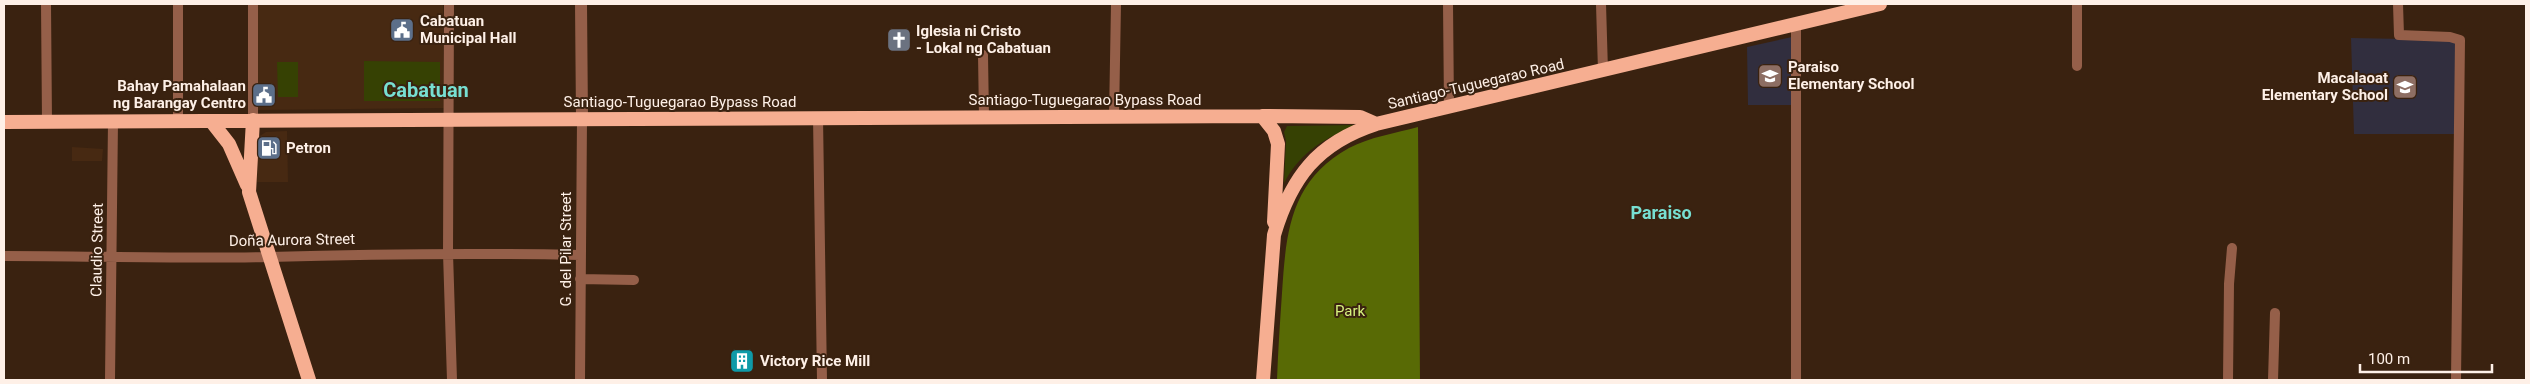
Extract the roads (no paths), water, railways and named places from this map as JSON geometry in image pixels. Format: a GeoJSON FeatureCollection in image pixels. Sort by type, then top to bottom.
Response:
{"type":"FeatureCollection","features":[{"type":"Feature","properties":{"kind":"highway","name":"Santiago-Tuguegarao Road"},"geometry":{"type":"LineString","coordinates":[[1263,380],[1274,236],[1287,198],[1300,174],[1336,142],[1376,124],[1796,25],[1848,8],[1880,4]]}},
{"type":"Feature","properties":{"kind":"highway","name":"Santiago-Tuguegarao Bypass Road"},"geometry":{"type":"LineString","coordinates":[[4,122],[1262,116],[1360,117],[1376,124]]}},
{"type":"Feature","properties":{"kind":"highway"},"geometry":{"type":"LineString","coordinates":[[1262,116],[1274,131],[1278,144],[1274,236]]}},
{"type":"Feature","properties":{"kind":"highway"},"geometry":{"type":"LineString","coordinates":[[249,192],[253,120]]}},
{"type":"Feature","properties":{"kind":"highway"},"geometry":{"type":"LineString","coordinates":[[211,121],[237,158],[309,380]]}},
{"type":"Feature","properties":{"kind":"street"},"geometry":{"type":"LineString","coordinates":[[46,4],[47,122]]}},
{"type":"Feature","properties":{"kind":"street"},"geometry":{"type":"LineString","coordinates":[[178,4],[178,120]]}},
{"type":"Feature","properties":{"kind":"street"},"geometry":{"type":"LineString","coordinates":[[253,4],[253,120]]}},
{"type":"Feature","properties":{"kind":"street"},"geometry":{"type":"LineString","coordinates":[[449,4],[448,253],[452,380]]}},
{"type":"Feature","properties":{"kind":"street"},"geometry":{"type":"LineString","coordinates":[[581,4],[582,119]]}},
{"type":"Feature","properties":{"kind":"street"},"geometry":{"type":"LineString","coordinates":[[1114,117],[1116,4]]}},
{"type":"Feature","properties":{"kind":"street"},"geometry":{"type":"LineString","coordinates":[[1448,4],[1449,107]]}},
{"type":"Feature","properties":{"kind":"street"},"geometry":{"type":"LineString","coordinates":[[1601,4],[1602,71]]}},
{"type":"Feature","properties":{"kind":"street"},"geometry":{"type":"LineString","coordinates":[[2077,4],[2077,66]]}},
{"type":"Feature","properties":{"kind":"street"},"geometry":{"type":"LineString","coordinates":[[2398,4],[2399,35],[2450,37],[2460,40],[2456,380]]}},
{"type":"Feature","properties":{"kind":"street"},"geometry":{"type":"LineString","coordinates":[[1796,25],[1796,380]]}},
{"type":"Feature","properties":{"kind":"street"},"geometry":{"type":"LineString","coordinates":[[983,55],[984,117]]}},
{"type":"Feature","properties":{"kind":"street"},"geometry":{"type":"LineString","coordinates":[[818,117],[822,380]]}},
{"type":"Feature","properties":{"kind":"street","name":"G. del Pilar Street"},"geometry":{"type":"LineString","coordinates":[[580,380],[582,119]]}},
{"type":"Feature","properties":{"kind":"street","name":"Claudio Street"},"geometry":{"type":"LineString","coordinates":[[110,380],[114,121]]}},
{"type":"Feature","properties":{"kind":"street"},"geometry":{"type":"LineString","coordinates":[[2228,380],[2229,284],[2232,248]]}},
{"type":"Feature","properties":{"kind":"street","name":"Doña Aurora Street"},"geometry":{"type":"LineString","coordinates":[[4,256],[270,257],[314,254],[448,253],[580,255]]}},
{"type":"Feature","properties":{"kind":"street"},"geometry":{"type":"LineString","coordinates":[[580,280],[634,280]]}},
{"type":"Feature","properties":{"kind":"street"},"geometry":{"type":"LineString","coordinates":[[2273,380],[2275,313]]}},
{"type":"Feature","properties":{"kind":"place","name":"Cabatuan Municipal Hall"},"geometry":{"type":"Point","coordinates":[402,30]}},
{"type":"Feature","properties":{"kind":"place","name":"Iglesia ni Cristo - Lokal ng Cabatuan"},"geometry":{"type":"Point","coordinates":[899,40]}},
{"type":"Feature","properties":{"kind":"place","name":"Paraiso Elementary School"},"geometry":{"type":"Point","coordinates":[1770,76]}},
{"type":"Feature","properties":{"kind":"place","name":"Macalaoat Elementary School"},"geometry":{"type":"Point","coordinates":[2405,87]}},
{"type":"Feature","properties":{"kind":"place","name":"Bahay Pamahalaan ng Barangay Centro"},"geometry":{"type":"Point","coordinates":[264,95]}},
{"type":"Feature","properties":{"kind":"place","name":"Petron"},"geometry":{"type":"Point","coordinates":[269,148]}},
{"type":"Feature","properties":{"kind":"place","name":"Victory Rice Mill"},"geometry":{"type":"Point","coordinates":[742,361]}},
{"type":"Feature","properties":{"kind":"district","name":"Cabatuan"},"geometry":{"type":"Point","coordinates":[426,90]}},
{"type":"Feature","properties":{"kind":"district","name":"Paraiso"},"geometry":{"type":"Point","coordinates":[1661,213]}},
{"type":"Feature","properties":{"kind":"park label","name":"Park"},"geometry":{"type":"Point","coordinates":[1350,311]}}]}
